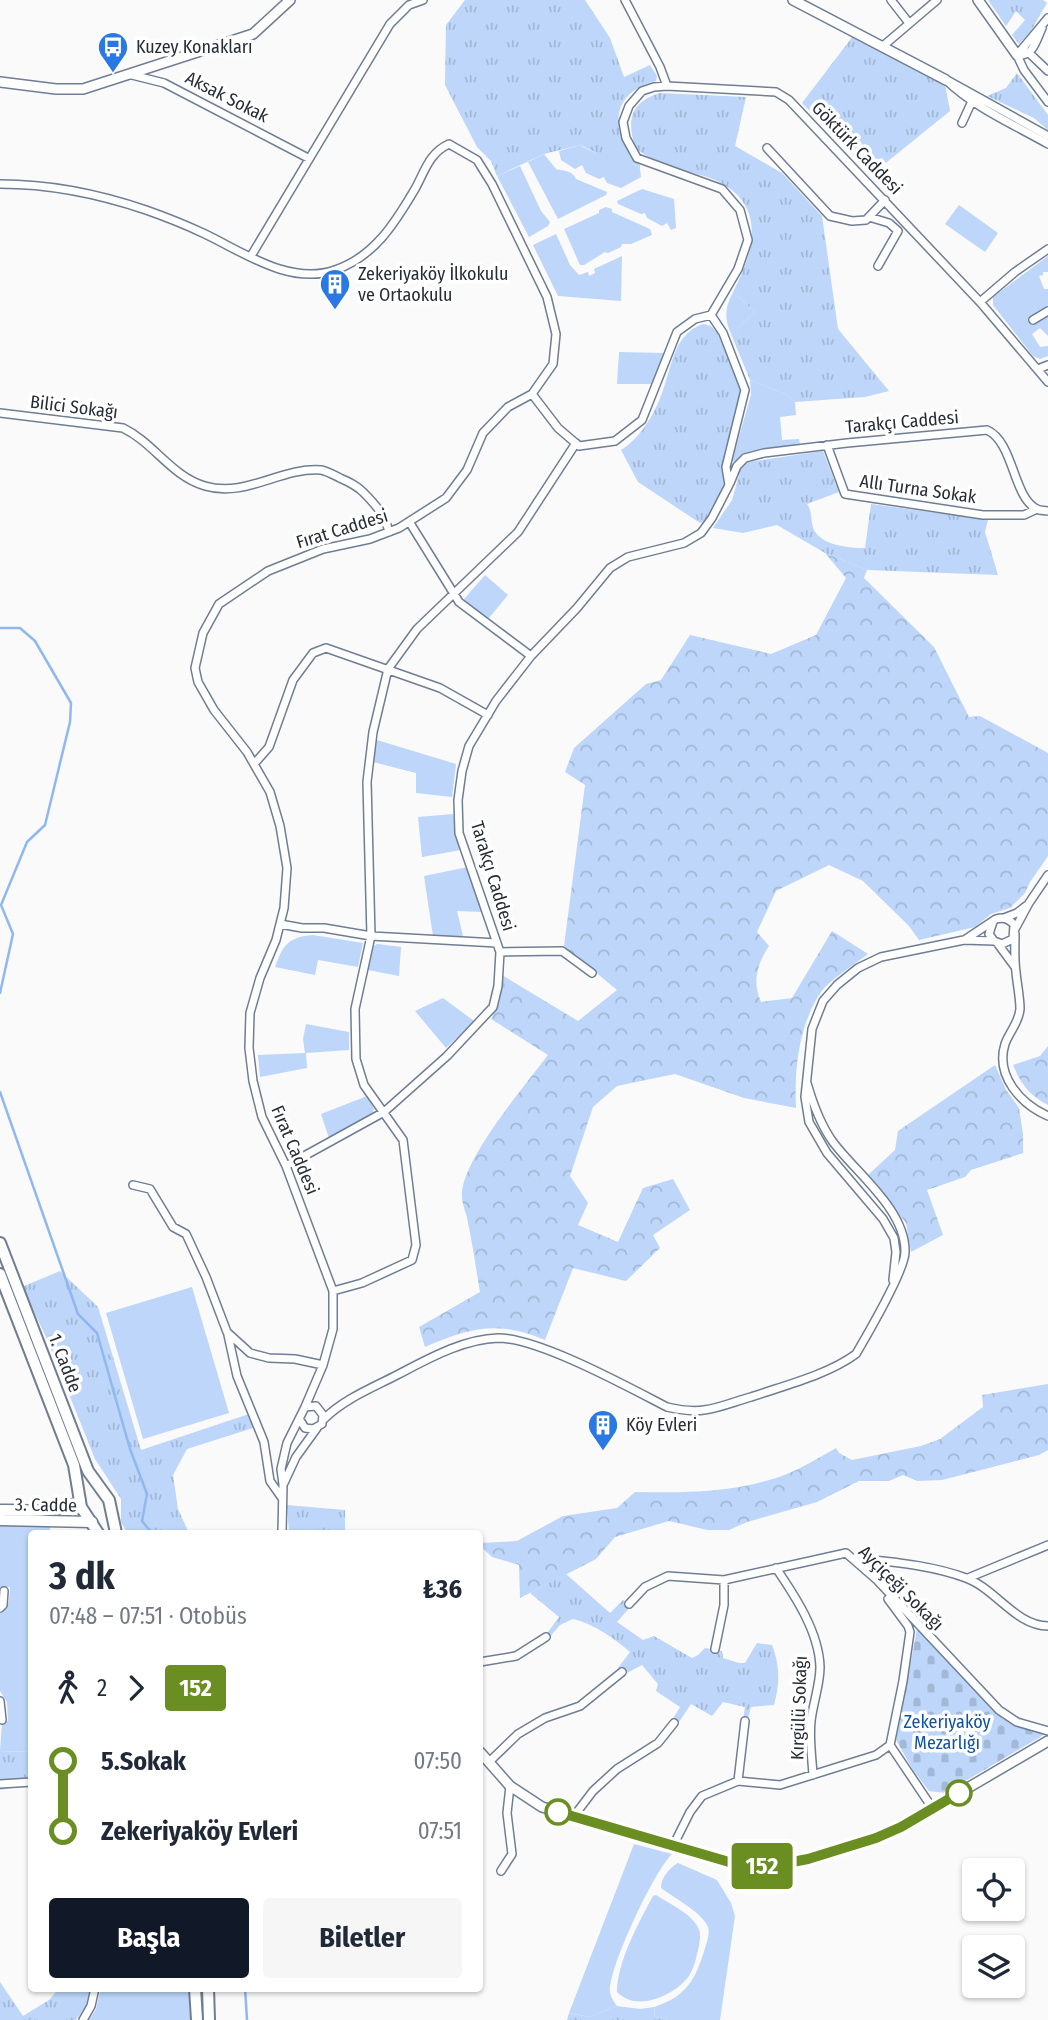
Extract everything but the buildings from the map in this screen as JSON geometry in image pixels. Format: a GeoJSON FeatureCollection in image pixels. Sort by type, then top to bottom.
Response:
{"type":"FeatureCollection","features":[{"type":"Feature","properties":{"kind":"main road","name":"1. Cadde"},"geometry":{"type":"LineString","coordinates":[[0,1243],[88,1471],[109,1500],[115,1530]]}},
{"type":"Feature","properties":{"kind":"main road","name":"1. Cadde"},"geometry":{"type":"LineString","coordinates":[[0,1274],[74,1465],[81,1507],[96,1530]]}},
{"type":"Feature","properties":{"kind":"main road"},"geometry":{"type":"LineString","coordinates":[[80,1501],[87,1492],[102,1492]]}},
{"type":"Feature","properties":{"kind":"main road","name":"3. Cadde"},"geometry":{"type":"LineString","coordinates":[[0,1510],[54,1510],[72,1506],[80,1501]]}},
{"type":"Feature","properties":{"kind":"main road","name":"3. Cadde"},"geometry":{"type":"LineString","coordinates":[[0,1520],[92,1522]]}},
{"type":"Feature","properties":{"kind":"main road"},"geometry":{"type":"LineString","coordinates":[[195,1992],[197,2020]]}},
{"type":"Feature","properties":{"kind":"main road"},"geometry":{"type":"LineString","coordinates":[[208,1992],[209,2020]]}},
{"type":"Feature","properties":{"kind":"street"},"geometry":{"type":"LineString","coordinates":[[0,82],[56,89],[83,89],[253,34],[290,0]]}},
{"type":"Feature","properties":{"kind":"street"},"geometry":{"type":"LineString","coordinates":[[250,256],[390,24],[408,5],[423,0]]}},
{"type":"Feature","properties":{"kind":"street"},"geometry":{"type":"LineString","coordinates":[[532,394],[558,428],[579,446],[615,441],[642,420],[677,332],[695,319],[711,315],[738,269],[748,240],[740,210],[722,189],[637,158],[625,138],[623,122],[629,106],[642,91],[667,86],[625,0]]}},
{"type":"Feature","properties":{"kind":"street"},"geometry":{"type":"LineString","coordinates":[[793,0],[1048,136]]}},
{"type":"Feature","properties":{"kind":"street"},"geometry":{"type":"LineString","coordinates":[[891,0],[909,23]]}},
{"type":"Feature","properties":{"kind":"street"},"geometry":{"type":"LineString","coordinates":[[883,46],[937,0]]}},
{"type":"Feature","properties":{"kind":"street"},"geometry":{"type":"LineString","coordinates":[[978,0],[1023,53],[1037,60],[1048,71]]}},
{"type":"Feature","properties":{"kind":"street"},"geometry":{"type":"LineString","coordinates":[[1046,22],[1023,53],[1024,70],[1048,102]]}},
{"type":"Feature","properties":{"kind":"street"},"geometry":{"type":"LineString","coordinates":[[1024,70],[1028,64],[1037,60]]}},
{"type":"Feature","properties":{"kind":"street","name":"Aksak Sokak"},"geometry":{"type":"LineString","coordinates":[[128,74],[164,83],[308,158]]}},
{"type":"Feature","properties":{"kind":"street"},"geometry":{"type":"LineString","coordinates":[[946,80],[972,101],[1048,144]]}},
{"type":"Feature","properties":{"kind":"street","name":"Göktürk Caddesi"},"geometry":{"type":"LineString","coordinates":[[667,86],[776,92],[789,100],[981,302],[1048,382]]}},
{"type":"Feature","properties":{"kind":"street"},"geometry":{"type":"LineString","coordinates":[[962,123],[972,101]]}},
{"type":"Feature","properties":{"kind":"street","name":"Fırat Caddesi"},"geometry":{"type":"LineString","coordinates":[[0,184],[31,184],[77,191],[145,210],[201,232],[271,266],[311,274],[332,271],[345,265],[360,258],[380,242],[438,149],[449,144],[477,160],[492,184],[547,298],[556,334],[553,363],[532,394],[508,407],[483,432],[467,471],[446,498],[410,523],[389,532],[323,549],[285,564],[219,604],[203,633],[195,667],[198,682],[214,710],[254,764],[270,792],[280,826],[287,868],[280,925],[250,1013],[249,1048],[253,1081],[262,1117],[286,1166],[333,1291],[333,1329],[323,1365],[305,1407]]}},
{"type":"Feature","properties":{"kind":"street"},"geometry":{"type":"LineString","coordinates":[[767,148],[830,216],[852,221],[866,220],[885,200]]}},
{"type":"Feature","properties":{"kind":"street"},"geometry":{"type":"LineString","coordinates":[[869,217],[889,223],[898,231],[878,266]]}},
{"type":"Feature","properties":{"kind":"street"},"geometry":{"type":"LineString","coordinates":[[981,302],[1014,272],[1048,249]]}},
{"type":"Feature","properties":{"kind":"street"},"geometry":{"type":"LineString","coordinates":[[1033,320],[1048,311]]}},
{"type":"Feature","properties":{"kind":"street","name":"Tarakçı Caddesi"},"geometry":{"type":"LineString","coordinates":[[711,315],[723,333],[745,390],[726,467],[729,485]]}},
{"type":"Feature","properties":{"kind":"street"},"geometry":{"type":"LineString","coordinates":[[1038,369],[1048,365]]}},
{"type":"Feature","properties":{"kind":"street","name":"Bilici Sokağı"},"geometry":{"type":"LineString","coordinates":[[0,413],[123,428],[140,437],[176,470],[194,482],[208,487],[240,489],[294,472],[323,470],[356,485],[377,507],[387,522],[389,532]]}},
{"type":"Feature","properties":{"kind":"street","name":"Tarakçı Caddesi"},"geometry":{"type":"LineString","coordinates":[[286,1166],[384,1112],[447,1056],[493,1007],[498,986],[500,952],[459,833],[458,800],[462,771],[469,746],[531,656],[577,608],[610,568],[628,557],[684,543],[701,533],[712,518],[737,466],[745,457],[827,445],[987,430],[999,438],[1027,500],[1037,509]]}},
{"type":"Feature","properties":{"kind":"street"},"geometry":{"type":"LineString","coordinates":[[333,1291],[362,1283],[412,1260],[416,1245],[402,1140],[364,1085],[355,1049],[355,1009],[371,936],[367,782],[373,732],[388,669],[417,629],[519,532],[576,443]]}},
{"type":"Feature","properties":{"kind":"street","name":"Allı Turna Sokak"},"geometry":{"type":"LineString","coordinates":[[827,445],[845,495],[983,515],[1024,515],[1037,509]]}},
{"type":"Feature","properties":{"kind":"street"},"geometry":{"type":"LineString","coordinates":[[1037,509],[1048,511]]}},
{"type":"Feature","properties":{"kind":"street"},"geometry":{"type":"LineString","coordinates":[[410,523],[459,602],[531,656]]}},
{"type":"Feature","properties":{"kind":"street"},"geometry":{"type":"LineString","coordinates":[[254,764],[270,747],[293,680],[313,653],[326,648],[440,688],[488,715]]}},
{"type":"Feature","properties":{"kind":"street"},"geometry":{"type":"LineString","coordinates":[[893,1284],[897,1252],[894,1238],[883,1219],[827,1153],[809,1122],[805,1097],[812,1028],[823,1001],[837,985],[858,968],[881,957],[964,940],[1007,944],[1013,939],[1029,903],[1048,875]]}},
{"type":"Feature","properties":{"kind":"street"},"geometry":{"type":"LineString","coordinates":[[964,940],[993,922],[1017,913],[1029,903]]}},
{"type":"Feature","properties":{"kind":"street"},"geometry":{"type":"LineString","coordinates":[[1004,918],[1011,921],[1015,931],[1015,967],[1020,1009],[1018,1020],[1004,1045],[1004,1072],[1030,1108],[1048,1116]]}},
{"type":"Feature","properties":{"kind":"street"},"geometry":{"type":"LineString","coordinates":[[993,922],[989,934],[1015,967]]}},
{"type":"Feature","properties":{"kind":"street"},"geometry":{"type":"LineString","coordinates":[[280,925],[324,928],[371,936],[497,943]]}},
{"type":"Feature","properties":{"kind":"street"},"geometry":{"type":"LineString","coordinates":[[500,952],[562,951],[592,973]]}},
{"type":"Feature","properties":{"kind":"street"},"geometry":{"type":"LineString","coordinates":[[283,1484],[296,1457],[337,1406],[417,1365],[471,1342],[499,1338],[526,1343],[558,1355],[667,1407],[686,1411],[706,1410],[778,1388],[856,1354],[901,1271],[905,1254],[904,1239],[897,1219],[833,1142],[817,1116],[807,1083]]}},
{"type":"Feature","properties":{"kind":"street"},"geometry":{"type":"LineString","coordinates":[[133,1185],[150,1189],[173,1227],[186,1234],[227,1332],[237,1376],[264,1442],[270,1480],[283,1499]]}},
{"type":"Feature","properties":{"kind":"street"},"geometry":{"type":"LineString","coordinates":[[227,1332],[250,1353],[323,1365]]}},
{"type":"Feature","properties":{"kind":"street"},"geometry":{"type":"LineString","coordinates":[[313,1392],[324,1419]]}},
{"type":"Feature","properties":{"kind":"street"},"geometry":{"type":"LineString","coordinates":[[282,1530],[281,1469],[287,1443],[300,1420],[300,1412],[305,1407],[337,1406]]}},
{"type":"Feature","properties":{"kind":"street"},"geometry":{"type":"LineString","coordinates":[[300,1420],[305,1428],[318,1427]]}},
{"type":"Feature","properties":{"kind":"street"},"geometry":{"type":"LineString","coordinates":[[968,1578],[1048,1545]]}},
{"type":"Feature","properties":{"kind":"street","name":"Ayçiçeği Sokağı"},"geometry":{"type":"LineString","coordinates":[[629,1604],[645,1587],[668,1576],[723,1580],[846,1553],[854,1558],[999,1710],[1017,1722],[1048,1731]]}},
{"type":"Feature","properties":{"kind":"street"},"geometry":{"type":"LineString","coordinates":[[854,1558],[912,1564],[968,1578],[983,1586],[1026,1622],[1048,1626]]}},
{"type":"Feature","properties":{"kind":"street"},"geometry":{"type":"LineString","coordinates":[[854,1558],[890,1601],[910,1632],[890,1745],[933,1809]]}},
{"type":"Feature","properties":{"kind":"street","name":"Kırgülü Sokağı"},"geometry":{"type":"LineString","coordinates":[[776,1568],[792,1590],[818,1653],[820,1669],[811,1724],[813,1775]]}},
{"type":"Feature","properties":{"kind":"street"},"geometry":{"type":"LineString","coordinates":[[715,1649],[724,1605],[723,1580]]}},
{"type":"Feature","properties":{"kind":"street"},"geometry":{"type":"LineString","coordinates":[[0,1608],[3,1605],[4,1591]]}},
{"type":"Feature","properties":{"kind":"street"},"geometry":{"type":"LineString","coordinates":[[483,1662],[516,1656],[546,1637]]}},
{"type":"Feature","properties":{"kind":"street"},"geometry":{"type":"LineString","coordinates":[[489,1762],[519,1734],[545,1718],[580,1706],[622,1672]]}},
{"type":"Feature","properties":{"kind":"street"},"geometry":{"type":"LineString","coordinates":[[0,1701],[2,1720]]}},
{"type":"Feature","properties":{"kind":"street"},"geometry":{"type":"LineString","coordinates":[[738,1781],[745,1721]]}},
{"type":"Feature","properties":{"kind":"street"},"geometry":{"type":"LineString","coordinates":[[574,1816],[593,1791],[617,1769],[658,1743],[674,1723]]}},
{"type":"Feature","properties":{"kind":"street"},"geometry":{"type":"LineString","coordinates":[[483,1755],[510,1786],[542,1807],[736,1864],[771,1866],[808,1859],[876,1838],[933,1809],[1048,1741]]}},
{"type":"Feature","properties":{"kind":"street"},"geometry":{"type":"LineString","coordinates":[[673,1846],[690,1812],[702,1796],[738,1781],[780,1785],[876,1755],[890,1745]]}},
{"type":"Feature","properties":{"kind":"street"},"geometry":{"type":"LineString","coordinates":[[0,1784],[28,1782]]}},
{"type":"Feature","properties":{"kind":"street"},"geometry":{"type":"LineString","coordinates":[[501,1871],[512,1854],[507,1813],[510,1786]]}},
{"type":"Feature","properties":{"kind":"street"},"geometry":{"type":"LineString","coordinates":[[83,2020],[91,2006],[94,1992]]}},
{"type":"Feature","properties":{"kind":"green space"},"geometry":{"type":"Polygon","coordinates":[[[465,0],[585,0],[610,38],[624,77],[650,65],[657,76],[656,81],[629,95],[619,116],[623,140],[640,169],[580,145],[544,154],[497,176],[491,161],[477,147],[445,85],[446,25],[465,0]]]}},
{"type":"Feature","properties":{"kind":"green space"},"geometry":{"type":"Polygon","coordinates":[[[988,0],[1043,0],[1047,3],[1032,29],[1019,44],[1012,35],[1025,20],[1016,11],[1006,26],[988,0]]]}},
{"type":"Feature","properties":{"kind":"green space"},"geometry":{"type":"Polygon","coordinates":[[[853,36],[945,84],[950,111],[872,174],[802,103],[853,36]]]}},
{"type":"Feature","properties":{"kind":"green space"},"geometry":{"type":"Polygon","coordinates":[[[1017,73],[1048,115],[1048,130],[1034,118],[987,96],[1006,88],[1017,73]]]}},
{"type":"Feature","properties":{"kind":"green space"},"geometry":{"type":"Polygon","coordinates":[[[660,93],[746,97],[735,146],[782,173],[822,216],[838,329],[889,391],[865,397],[795,402],[787,395],[750,380],[731,334],[755,312],[733,292],[750,248],[750,219],[736,194],[721,183],[664,164],[636,149],[631,130],[633,114],[642,102],[660,93]]]}},
{"type":"Feature","properties":{"kind":"green space"},"geometry":{"type":"Polygon","coordinates":[[[580,145],[635,166],[640,169],[641,177],[621,188],[607,183],[604,177],[599,179],[586,173],[582,165],[575,169],[561,160],[559,151],[580,145]]]}},
{"type":"Feature","properties":{"kind":"green space"},"geometry":{"type":"Polygon","coordinates":[[[544,154],[556,169],[570,172],[576,179],[607,192],[606,195],[558,219],[528,162],[544,154]]]}},
{"type":"Feature","properties":{"kind":"green space"},"geometry":{"type":"Polygon","coordinates":[[[520,166],[541,211],[550,222],[529,237],[497,176],[520,166]]]}},
{"type":"Feature","properties":{"kind":"green space"},"geometry":{"type":"Polygon","coordinates":[[[642,189],[674,199],[676,228],[671,230],[667,223],[662,226],[647,218],[645,213],[641,214],[618,204],[617,201],[642,189]]]}},
{"type":"Feature","properties":{"kind":"green space"},"geometry":{"type":"Polygon","coordinates":[[[959,205],[998,233],[985,252],[945,224],[959,205]]]}},
{"type":"Feature","properties":{"kind":"green space"},"geometry":{"type":"Polygon","coordinates":[[[606,207],[650,229],[652,235],[631,244],[622,244],[621,247],[580,265],[564,229],[606,207]]]}},
{"type":"Feature","properties":{"kind":"green space"},"geometry":{"type":"Polygon","coordinates":[[[556,234],[570,265],[579,275],[588,272],[589,276],[595,273],[594,269],[622,256],[621,301],[558,296],[533,245],[556,234]]]}},
{"type":"Feature","properties":{"kind":"green space"},"geometry":{"type":"Polygon","coordinates":[[[1048,256],[1048,272],[1039,276],[1044,289],[1048,289],[1048,306],[1030,317],[1032,322],[1048,314],[1048,336],[1040,328],[1032,334],[1040,347],[1048,346],[1048,356],[1040,359],[1033,356],[993,305],[993,297],[1048,256]]]}},
{"type":"Feature","properties":{"kind":"green space"},"geometry":{"type":"Polygon","coordinates":[[[733,292],[755,312],[731,334],[726,313],[733,292]]]}},
{"type":"Feature","properties":{"kind":"green space"},"geometry":{"type":"Polygon","coordinates":[[[703,324],[711,326],[717,332],[742,390],[723,466],[724,485],[707,520],[700,523],[638,482],[621,450],[636,438],[653,414],[681,341],[686,334],[703,324]]]}},
{"type":"Feature","properties":{"kind":"green space"},"geometry":{"type":"Polygon","coordinates":[[[619,352],[665,353],[655,384],[617,384],[619,352]]]}},
{"type":"Feature","properties":{"kind":"green space"},"geometry":{"type":"Polygon","coordinates":[[[750,380],[787,395],[795,402],[796,415],[780,417],[782,440],[799,439],[800,447],[755,451],[736,462],[732,461],[751,395],[750,380]]]}},
{"type":"Feature","properties":{"kind":"green space"},"geometry":{"type":"Polygon","coordinates":[[[823,451],[839,492],[807,504],[814,530],[823,540],[844,547],[865,548],[871,504],[988,520],[985,532],[998,575],[867,570],[825,553],[777,525],[743,533],[713,528],[732,500],[741,468],[748,462],[823,451]]]}},
{"type":"Feature","properties":{"kind":"green space"},"geometry":{"type":"Polygon","coordinates":[[[825,553],[867,570],[864,578],[934,647],[969,717],[980,716],[1048,753],[1048,856],[1025,893],[1010,908],[991,914],[975,927],[919,940],[909,926],[863,881],[829,865],[776,891],[757,932],[769,946],[761,960],[756,980],[761,1002],[792,998],[832,931],[868,954],[831,982],[814,1005],[800,1048],[796,1108],[744,1098],[675,1074],[617,1086],[593,1107],[570,1176],[588,1203],[578,1225],[618,1242],[643,1188],[673,1179],[690,1210],[653,1235],[660,1248],[626,1281],[573,1268],[545,1340],[498,1328],[470,1331],[425,1347],[419,1327],[480,1292],[462,1200],[464,1182],[482,1145],[548,1055],[491,1019],[500,1000],[502,975],[578,1021],[617,990],[564,946],[585,785],[565,772],[574,748],[646,684],[661,680],[690,635],[771,654],[816,635],[846,578],[825,553]]]}},
{"type":"Feature","properties":{"kind":"green space"},"geometry":{"type":"Polygon","coordinates":[[[485,575],[508,595],[489,618],[464,599],[485,575]]]}},
{"type":"Feature","properties":{"kind":"green space"},"geometry":{"type":"Polygon","coordinates":[[[377,740],[456,764],[452,797],[416,793],[416,773],[373,762],[377,740]]]}},
{"type":"Feature","properties":{"kind":"green space"},"geometry":{"type":"Polygon","coordinates":[[[453,814],[461,850],[422,857],[418,817],[453,814]]]}},
{"type":"Feature","properties":{"kind":"green space"},"geometry":{"type":"Polygon","coordinates":[[[468,867],[483,912],[457,911],[464,940],[433,936],[424,876],[468,867]]]}},
{"type":"Feature","properties":{"kind":"green space"},"geometry":{"type":"Polygon","coordinates":[[[313,935],[363,943],[358,967],[318,960],[315,975],[275,967],[281,953],[292,940],[313,935]]]}},
{"type":"Feature","properties":{"kind":"green space"},"geometry":{"type":"Polygon","coordinates":[[[377,944],[401,947],[399,976],[368,970],[374,946],[377,944]]]}},
{"type":"Feature","properties":{"kind":"green space"},"geometry":{"type":"Polygon","coordinates":[[[443,998],[474,1021],[446,1048],[415,1011],[443,998]]]}},
{"type":"Feature","properties":{"kind":"green space"},"geometry":{"type":"Polygon","coordinates":[[[306,1024],[349,1032],[349,1050],[306,1053],[307,1068],[260,1077],[258,1055],[305,1053],[303,1039],[306,1024]]]}},
{"type":"Feature","properties":{"kind":"green space"},"geometry":{"type":"Polygon","coordinates":[[[1048,1046],[1048,1105],[1026,1088],[1013,1065],[1040,1056],[1048,1046]]]}},
{"type":"Feature","properties":{"kind":"green space"},"geometry":{"type":"Polygon","coordinates":[[[995,1065],[1006,1090],[1019,1108],[1023,1153],[971,1170],[965,1177],[927,1190],[943,1235],[911,1252],[906,1223],[867,1176],[895,1150],[898,1131],[995,1065]]]}},
{"type":"Feature","properties":{"kind":"green space"},"geometry":{"type":"Polygon","coordinates":[[[367,1096],[374,1109],[372,1114],[329,1138],[321,1114],[367,1096]]]}},
{"type":"Feature","properties":{"kind":"green space"},"geometry":{"type":"Polygon","coordinates":[[[60,1271],[98,1307],[141,1450],[249,1414],[253,1428],[187,1449],[173,1475],[178,1509],[188,1530],[125,1530],[121,1522],[121,1499],[95,1459],[46,1337],[22,1287],[60,1271]]]}},
{"type":"Feature","properties":{"kind":"green space"},"geometry":{"type":"Polygon","coordinates":[[[192,1287],[229,1413],[143,1439],[106,1313],[192,1287]]]}},
{"type":"Feature","properties":{"kind":"green space"},"geometry":{"type":"Polygon","coordinates":[[[1048,1384],[1048,1450],[1039,1455],[942,1480],[917,1481],[903,1475],[889,1481],[859,1481],[817,1502],[747,1522],[729,1530],[707,1530],[669,1521],[615,1537],[596,1559],[520,1598],[519,1565],[492,1557],[483,1549],[483,1543],[517,1541],[563,1516],[617,1508],[635,1492],[693,1492],[750,1485],[787,1474],[836,1448],[839,1453],[852,1460],[921,1446],[940,1439],[983,1407],[982,1395],[1048,1384]]]}},
{"type":"Feature","properties":{"kind":"green space"},"geometry":{"type":"Polygon","coordinates":[[[287,1505],[345,1510],[345,1530],[289,1530],[287,1505]]]}},
{"type":"Feature","properties":{"kind":"green space"},"geometry":{"type":"Polygon","coordinates":[[[50,1525],[50,1530],[28,1530],[28,1752],[0,1751],[2,1721],[8,1721],[7,1702],[0,1691],[0,1613],[9,1602],[10,1587],[0,1587],[0,1526],[50,1525]]]}},
{"type":"Feature","properties":{"kind":"green space"},"geometry":{"type":"Polygon","coordinates":[[[566,1574],[610,1613],[623,1600],[631,1606],[617,1622],[643,1640],[654,1636],[692,1658],[705,1648],[722,1651],[723,1658],[745,1663],[757,1643],[772,1645],[778,1675],[774,1705],[751,1707],[747,1722],[743,1720],[745,1707],[723,1702],[712,1716],[691,1704],[677,1725],[671,1722],[680,1707],[656,1691],[658,1684],[642,1665],[625,1674],[618,1668],[630,1652],[610,1637],[589,1624],[573,1619],[560,1625],[548,1639],[545,1636],[559,1617],[530,1593],[566,1574]]]}},
{"type":"Feature","properties":{"kind":"green space","name":"Zekeriyaköy Mezarlığı"},"geometry":{"type":"Polygon","coordinates":[[[917,1629],[1003,1719],[1044,1732],[1042,1736],[945,1793],[929,1791],[896,1740],[917,1629]]]}},
{"type":"Feature","properties":{"kind":"green space"},"geometry":{"type":"Polygon","coordinates":[[[0,1751],[28,1752],[28,1785],[0,1790],[0,1751]]]}},
{"type":"Feature","properties":{"kind":"green space"},"geometry":{"type":"Polygon","coordinates":[[[634,1844],[672,1854],[644,1898],[624,1942],[610,1991],[617,2006],[589,2017],[569,2013],[634,1844]]]}},
{"type":"Feature","properties":{"kind":"green space"},"geometry":{"type":"Polygon","coordinates":[[[678,1863],[717,1880],[731,1903],[735,1916],[720,2020],[667,2020],[655,2017],[654,2007],[674,1998],[693,1978],[702,1959],[708,1935],[708,1927],[700,1916],[661,1888],[666,1874],[678,1863]]]}},
{"type":"Feature","properties":{"kind":"green space"},"geometry":{"type":"Polygon","coordinates":[[[656,1895],[696,1924],[700,1937],[699,1947],[692,1970],[683,1983],[655,1999],[635,2001],[617,1992],[618,1980],[630,1942],[653,1896],[656,1895]]]}},
{"type":"Feature","properties":{"kind":"green space"},"geometry":{"type":"Polygon","coordinates":[[[0,1982],[23,2016],[49,2000],[56,1992],[89,1992],[86,2006],[76,2020],[0,2020],[0,1982]]]}},
{"type":"Feature","properties":{"kind":"green space"},"geometry":{"type":"Polygon","coordinates":[[[100,1992],[189,1992],[190,2020],[89,2020],[96,2009],[100,1992]]]}},
{"type":"Feature","properties":{"kind":"green space"},"geometry":{"type":"Polygon","coordinates":[[[617,2006],[640,2009],[654,2007],[655,2017],[667,2020],[567,2020],[569,2013],[589,2017],[617,2006]]]}},
{"type":"Feature","properties":{"kind":"waterway"},"geometry":{"type":"LineString","coordinates":[[0,628],[20,628],[35,641],[71,703],[70,722],[45,825],[27,842],[1,905],[13,934],[0,993]]}},
{"type":"Feature","properties":{"kind":"waterway"},"geometry":{"type":"LineString","coordinates":[[0,1092],[78,1314],[97,1333],[130,1449],[147,1494],[142,1521],[150,1530]]}},
{"type":"Feature","properties":{"kind":"waterway"},"geometry":{"type":"LineString","coordinates":[[245,1992],[247,2020]]}},
{"type":"Feature","properties":{"kind":"bus line","name":"152"},"geometry":{"type":"LineString","coordinates":[[558,1812],[736,1864],[771,1866],[808,1859],[876,1838],[901,1827],[959,1793]]}},
{"type":"Feature","properties":{"kind":"place","name":"Kuzey Konakları"},"geometry":{"type":"Point","coordinates":[113,74]}},
{"type":"Feature","properties":{"kind":"place","name":"Zekeriyaköy İlkokulu ve Ortaokulu"},"geometry":{"type":"Point","coordinates":[335,311]}},
{"type":"Feature","properties":{"kind":"place","name":"Köy Evleri"},"geometry":{"type":"Point","coordinates":[603,1452]}}]}
